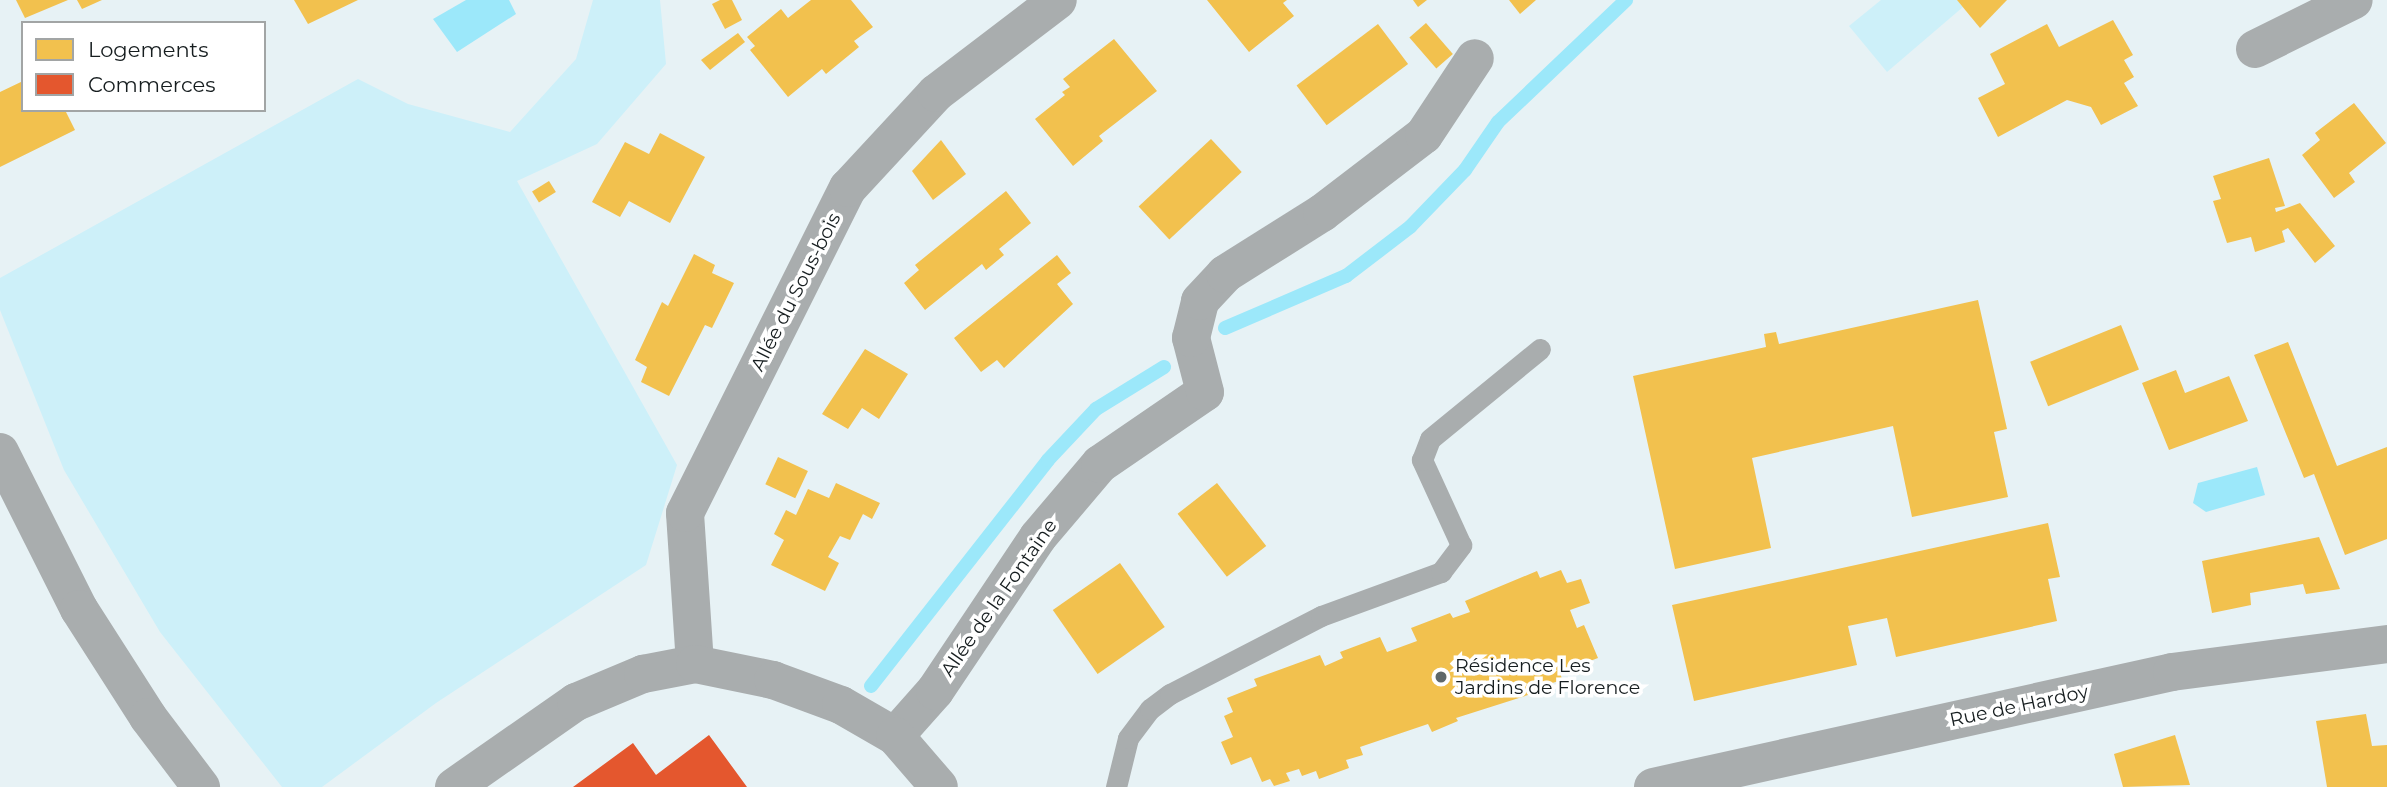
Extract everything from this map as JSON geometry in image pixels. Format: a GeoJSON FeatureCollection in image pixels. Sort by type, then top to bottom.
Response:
{"type":"FeatureCollection","features":[{"type":"Feature","properties":{"kind":"street","name":"Allée du Sous-bois"},"geometry":{"type":"LineString","coordinates":[[695,664],[685,513],[848,188],[936,93],[1058,0]]}},
{"type":"Feature","properties":{"kind":"street"},"geometry":{"type":"LineString","coordinates":[[2255,49],[2354,0]]}},
{"type":"Feature","properties":{"kind":"street","name":"Allée de la Fontaine"},"geometry":{"type":"LineString","coordinates":[[895,736],[935,691],[1038,537],[1100,464],[1205,392],[1191,338],[1200,301],[1225,274],[1322,214],[1424,135],[1475,58]]}},
{"type":"Feature","properties":{"kind":"street"},"geometry":{"type":"LineString","coordinates":[[0,452],[79,609],[148,717],[201,787]]}},
{"type":"Feature","properties":{"kind":"street","name":"Rue de Hardoy"},"geometry":{"type":"LineString","coordinates":[[1653,787],[2172,672],[2387,644]]}},
{"type":"Feature","properties":{"kind":"street"},"geometry":{"type":"LineString","coordinates":[[454,787],[576,702],[643,674],[695,664],[773,680],[841,705],[895,736],[939,787]]}},
{"type":"Feature","properties":{"kind":"lane"},"geometry":{"type":"LineString","coordinates":[[1116,787],[1128,738],[1150,709],[1170,694],[1321,616],[1441,572],[1461,545],[1422,460],[1430,439],[1540,349]]}},
{"type":"Feature","properties":{"kind":"shaded area"},"geometry":{"type":"Polygon","coordinates":[[[593,0],[660,0],[666,64],[597,144],[517,181],[677,465],[646,565],[436,703],[322,787],[282,787],[160,632],[64,470],[0,310],[0,278],[358,79],[408,104],[510,132],[576,59],[593,0]]]}},
{"type":"Feature","properties":{"kind":"shaded area"},"geometry":{"type":"Polygon","coordinates":[[[1881,0],[1957,0],[1963,7],[1887,72],[1849,26],[1881,0]]]}},
{"type":"Feature","properties":{"kind":"water"},"geometry":{"type":"Polygon","coordinates":[[[466,0],[509,0],[516,14],[457,52],[433,19],[466,0]]]}},
{"type":"Feature","properties":{"kind":"water"},"geometry":{"type":"Polygon","coordinates":[[[2257,467],[2265,495],[2206,512],[2193,503],[2198,483],[2257,467]]]}},
{"type":"Feature","properties":{"kind":"building: Logements"},"geometry":{"type":"Polygon","coordinates":[[[16,0],[68,0],[25,18],[16,0]]]}},
{"type":"Feature","properties":{"kind":"building: Logements"},"geometry":{"type":"Polygon","coordinates":[[[77,0],[102,0],[82,9],[77,0]]]}},
{"type":"Feature","properties":{"kind":"building: Logements"},"geometry":{"type":"Polygon","coordinates":[[[294,0],[358,0],[308,24],[294,0]]]}},
{"type":"Feature","properties":{"kind":"building: Logements"},"geometry":{"type":"Polygon","coordinates":[[[720,0],[732,0],[742,20],[725,29],[712,4],[720,0]]]}},
{"type":"Feature","properties":{"kind":"building: Logements"},"geometry":{"type":"Polygon","coordinates":[[[811,0],[851,0],[873,27],[854,41],[859,47],[826,74],[822,69],[788,97],[750,50],[755,46],[747,37],[781,9],[788,18],[811,0]]]}},
{"type":"Feature","properties":{"kind":"building: Logements"},"geometry":{"type":"Polygon","coordinates":[[[1207,0],[1287,0],[1283,3],[1294,16],[1249,52],[1207,0]]]}},
{"type":"Feature","properties":{"kind":"building: Logements"},"geometry":{"type":"Polygon","coordinates":[[[1413,0],[1427,0],[1418,7],[1413,0]]]}},
{"type":"Feature","properties":{"kind":"building: Logements"},"geometry":{"type":"Polygon","coordinates":[[[1509,0],[1536,0],[1520,14],[1509,0]]]}},
{"type":"Feature","properties":{"kind":"building: Logements"},"geometry":{"type":"Polygon","coordinates":[[[1957,0],[2007,0],[1980,28],[1957,0]]]}},
{"type":"Feature","properties":{"kind":"building: Logements"},"geometry":{"type":"Polygon","coordinates":[[[2113,20],[2133,55],[2124,60],[2134,77],[2124,83],[2138,106],[2101,125],[2091,107],[2067,100],[1998,137],[1978,98],[2005,84],[1990,54],[2047,24],[2059,47],[2113,20]]]}},
{"type":"Feature","properties":{"kind":"building: Logements"},"geometry":{"type":"Polygon","coordinates":[[[1426,23],[1453,54],[1436,68],[1409,37],[1426,23]]]}},
{"type":"Feature","properties":{"kind":"building: Logements"},"geometry":{"type":"Polygon","coordinates":[[[1378,24],[1408,64],[1327,125],[1297,85],[1378,24]]]}},
{"type":"Feature","properties":{"kind":"building: Logements"},"geometry":{"type":"Polygon","coordinates":[[[738,33],[745,42],[710,70],[701,60],[738,33]]]}},
{"type":"Feature","properties":{"kind":"building: Logements"},"geometry":{"type":"Polygon","coordinates":[[[1114,39],[1157,91],[1099,136],[1103,141],[1073,166],[1035,119],[1065,95],[1062,92],[1070,87],[1063,79],[1114,39]]]}},
{"type":"Feature","properties":{"kind":"building: Logements"},"geometry":{"type":"Polygon","coordinates":[[[21,82],[21,112],[66,112],[75,130],[0,167],[0,92],[21,82]]]}},
{"type":"Feature","properties":{"kind":"building: Logements"},"geometry":{"type":"Polygon","coordinates":[[[2354,103],[2386,143],[2349,173],[2355,182],[2334,198],[2302,155],[2320,140],[2315,133],[2354,103]]]}},
{"type":"Feature","properties":{"kind":"building: Logements"},"geometry":{"type":"Polygon","coordinates":[[[660,133],[705,157],[670,223],[629,201],[620,217],[592,202],[625,142],[649,154],[660,133]]]}},
{"type":"Feature","properties":{"kind":"building: Logements"},"geometry":{"type":"Polygon","coordinates":[[[1211,139],[1242,172],[1169,239],[1139,207],[1211,139]]]}},
{"type":"Feature","properties":{"kind":"building: Logements"},"geometry":{"type":"Polygon","coordinates":[[[941,140],[966,174],[933,200],[912,171],[941,140]]]}},
{"type":"Feature","properties":{"kind":"building: Logements"},"geometry":{"type":"Polygon","coordinates":[[[2269,158],[2285,206],[2275,208],[2276,212],[2300,203],[2335,246],[2315,263],[2288,228],[2282,231],[2285,242],[2255,252],[2251,237],[2227,243],[2213,201],[2221,199],[2213,176],[2269,158]]]}},
{"type":"Feature","properties":{"kind":"building: Logements"},"geometry":{"type":"Polygon","coordinates":[[[549,181],[556,192],[539,203],[532,192],[549,181]]]}},
{"type":"Feature","properties":{"kind":"building: Logements"},"geometry":{"type":"Polygon","coordinates":[[[1006,191],[1031,223],[999,249],[1004,255],[986,270],[982,264],[925,310],[904,283],[919,270],[915,265],[1006,191]]]}},
{"type":"Feature","properties":{"kind":"building: Logements"},"geometry":{"type":"Polygon","coordinates":[[[694,254],[715,265],[712,273],[734,283],[712,328],[705,325],[669,396],[641,382],[647,367],[635,360],[662,302],[668,306],[694,254]]]}},
{"type":"Feature","properties":{"kind":"building: Logements"},"geometry":{"type":"Polygon","coordinates":[[[1057,255],[1071,273],[1057,284],[1073,304],[1004,368],[997,360],[981,372],[954,338],[1057,255]]]}},
{"type":"Feature","properties":{"kind":"building: Logements"},"geometry":{"type":"Polygon","coordinates":[[[1978,300],[2007,429],[1994,432],[2008,497],[1912,517],[1893,426],[1752,458],[1771,548],[1675,569],[1633,376],[1766,347],[1764,334],[1776,332],[1779,344],[1978,300]]]}},
{"type":"Feature","properties":{"kind":"building: Logements"},"geometry":{"type":"Polygon","coordinates":[[[2121,325],[2139,370],[2048,406],[2030,362],[2121,325]]]}},
{"type":"Feature","properties":{"kind":"building: Logements"},"geometry":{"type":"Polygon","coordinates":[[[2288,342],[2337,466],[2387,447],[2387,539],[2345,555],[2314,474],[2304,478],[2254,355],[2288,342]]]}},
{"type":"Feature","properties":{"kind":"building: Logements"},"geometry":{"type":"Polygon","coordinates":[[[865,349],[908,374],[879,419],[862,408],[848,429],[822,414],[865,349]]]}},
{"type":"Feature","properties":{"kind":"building: Logements"},"geometry":{"type":"Polygon","coordinates":[[[2176,370],[2185,393],[2229,376],[2248,421],[2169,450],[2142,383],[2176,370]]]}},
{"type":"Feature","properties":{"kind":"building: Logements"},"geometry":{"type":"Polygon","coordinates":[[[778,457],[808,471],[795,498],[765,484],[778,457]]]}},
{"type":"Feature","properties":{"kind":"building: Logements"},"geometry":{"type":"Polygon","coordinates":[[[836,483],[880,503],[872,519],[863,514],[850,540],[840,536],[828,557],[839,563],[825,591],[771,565],[784,540],[774,534],[786,510],[796,515],[808,489],[829,498],[836,483]]]}},
{"type":"Feature","properties":{"kind":"building: Logements"},"geometry":{"type":"Polygon","coordinates":[[[1217,483],[1266,546],[1227,577],[1178,514],[1217,483]]]}},
{"type":"Feature","properties":{"kind":"building: Logements"},"geometry":{"type":"Polygon","coordinates":[[[2048,523],[2060,577],[2048,579],[2057,621],[1896,657],[1887,618],[1848,626],[1857,665],[1694,701],[1672,605],[2048,523]]]}},
{"type":"Feature","properties":{"kind":"building: Logements"},"geometry":{"type":"Polygon","coordinates":[[[2319,537],[2340,589],[2306,594],[2303,584],[2250,593],[2251,605],[2212,613],[2202,561],[2319,537]]]}},
{"type":"Feature","properties":{"kind":"building: Logements"},"geometry":{"type":"Polygon","coordinates":[[[1120,563],[1165,627],[1098,674],[1053,610],[1120,563]]]}},
{"type":"Feature","properties":{"kind":"building: Logements","name":"Résidence Les Jardins de Florence"},"geometry":{"type":"Polygon","coordinates":[[[1561,570],[1567,583],[1581,579],[1590,603],[1570,610],[1577,628],[1584,625],[1598,658],[1590,661],[1592,669],[1578,675],[1573,667],[1560,671],[1562,680],[1549,684],[1550,688],[1456,718],[1458,721],[1432,732],[1428,724],[1360,747],[1363,755],[1346,760],[1349,768],[1319,779],[1316,771],[1302,776],[1299,769],[1286,773],[1290,781],[1274,786],[1270,779],[1262,782],[1251,757],[1231,765],[1221,742],[1233,737],[1224,716],[1233,712],[1227,698],[1257,686],[1254,679],[1320,655],[1325,666],[1343,658],[1340,652],[1380,637],[1387,652],[1417,641],[1411,628],[1450,613],[1453,618],[1470,612],[1465,601],[1537,571],[1540,578],[1561,570]]]}},
{"type":"Feature","properties":{"kind":"building: Logements"},"geometry":{"type":"Polygon","coordinates":[[[2366,714],[2372,746],[2387,745],[2387,787],[2327,787],[2316,721],[2366,714]]]}},
{"type":"Feature","properties":{"kind":"building: Logements"},"geometry":{"type":"Polygon","coordinates":[[[2175,735],[2190,785],[2123,787],[2114,754],[2175,735]]]}},
{"type":"Feature","properties":{"kind":"building: Commerces"},"geometry":{"type":"Polygon","coordinates":[[[709,735],[747,787],[573,787],[633,743],[656,775],[709,735]]]}},
{"type":"Feature","properties":{"kind":"waterway"},"geometry":{"type":"LineString","coordinates":[[1225,328],[1346,276],[1410,227],[1465,170],[1498,122],[1626,0]]}},
{"type":"Feature","properties":{"kind":"waterway"},"geometry":{"type":"LineString","coordinates":[[871,686],[1048,460],[1096,409],[1164,367]]}},
{"type":"Feature","properties":{"kind":"place","name":"Résidence Les Jardins de Florence"},"geometry":{"type":"Point","coordinates":[1441,677]}}]}
